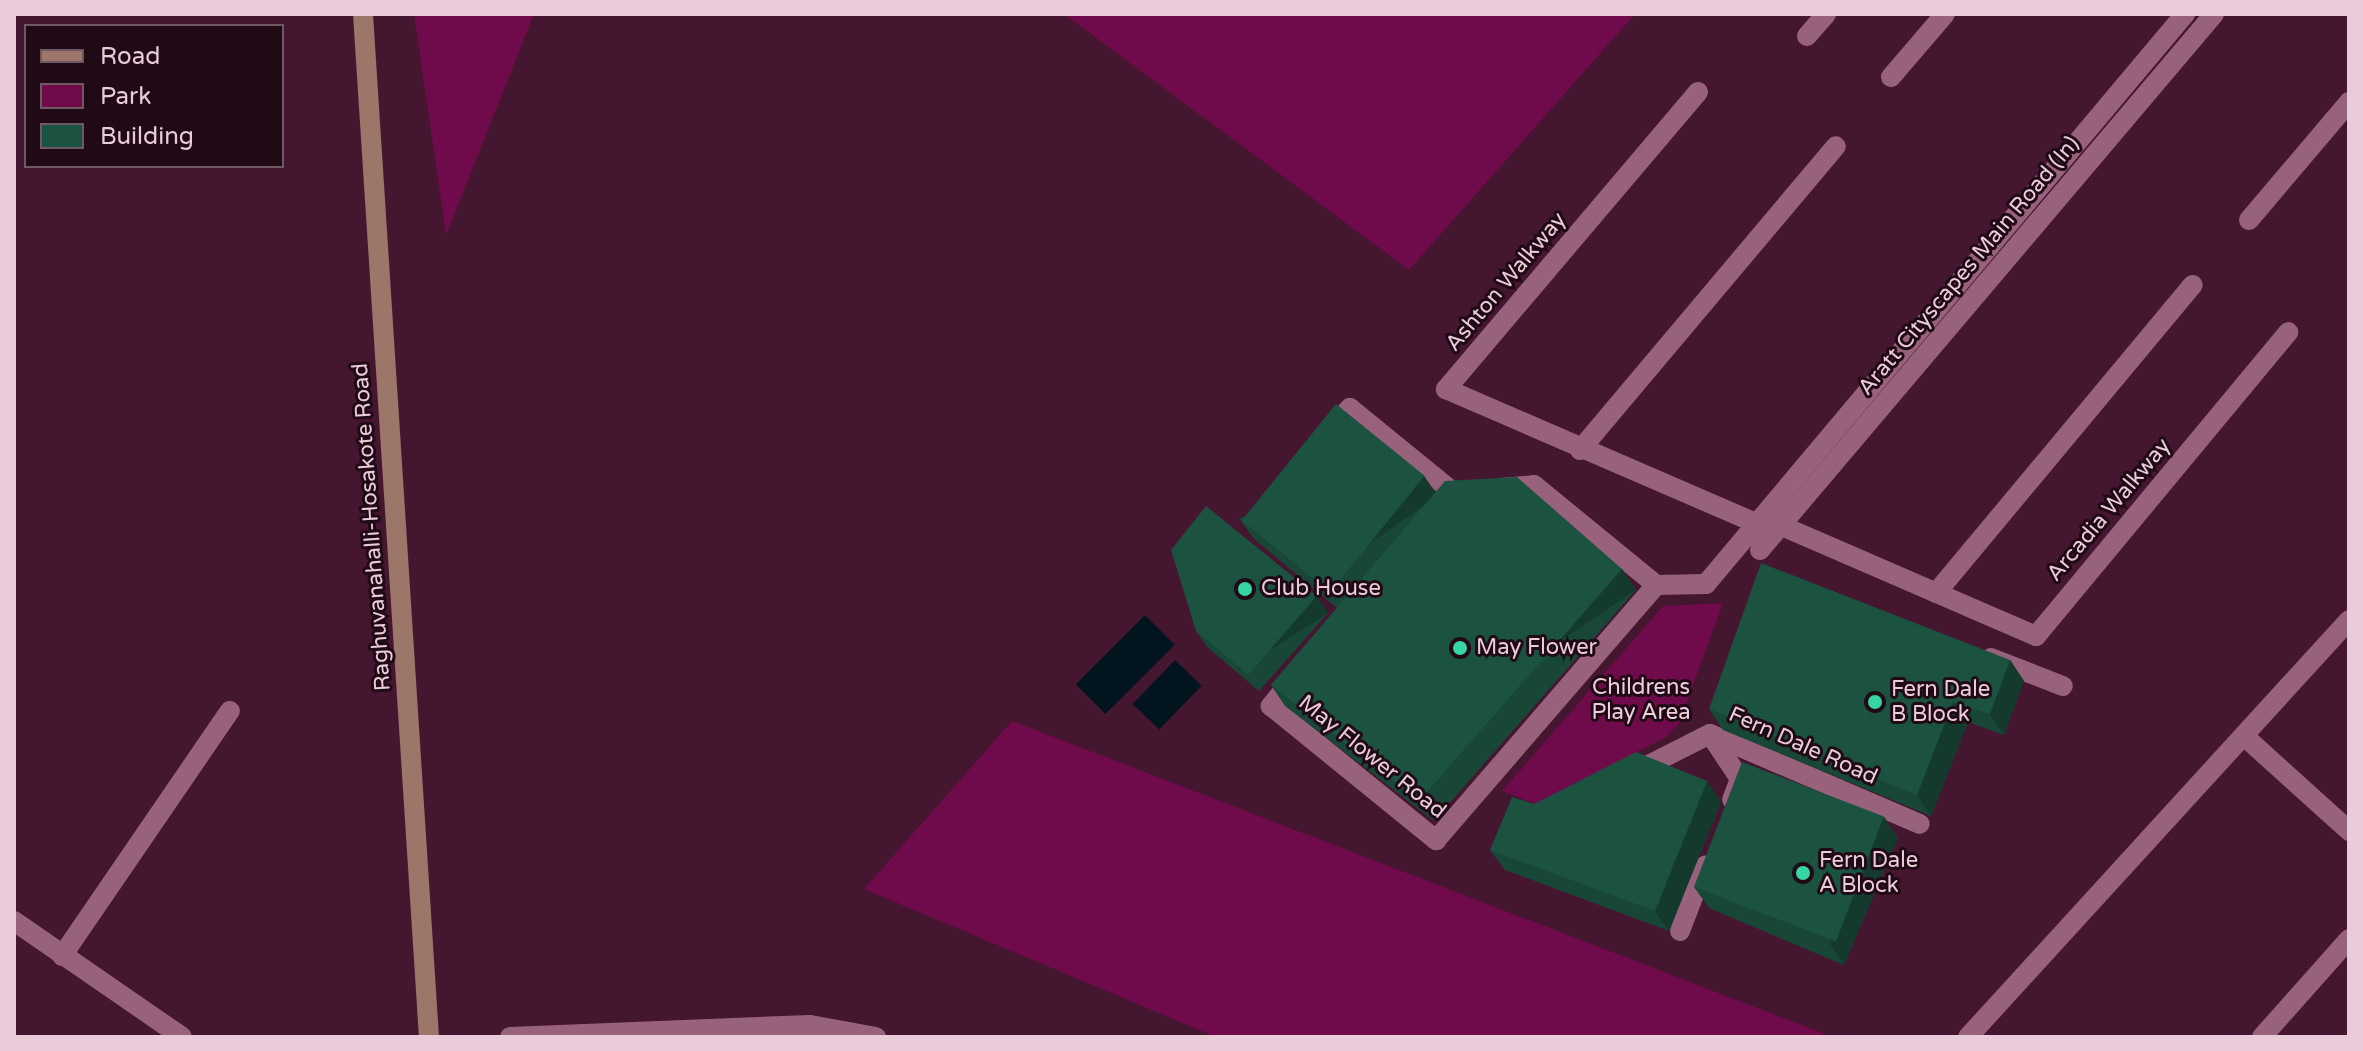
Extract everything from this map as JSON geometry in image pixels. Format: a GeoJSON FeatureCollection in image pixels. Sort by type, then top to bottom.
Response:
{"type":"FeatureCollection","features":[{"type":"Feature","properties":{"kind":"main road","name":"Raghuvanahalli-Hosakote Road"},"geometry":{"type":"LineString","coordinates":[[363,14],[429,1037]]}},
{"type":"Feature","properties":{"kind":"street"},"geometry":{"type":"LineString","coordinates":[[1807,36],[1826,14]]}},
{"type":"Feature","properties":{"kind":"street"},"geometry":{"type":"LineString","coordinates":[[1891,77],[1945,14]]}},
{"type":"Feature","properties":{"kind":"street"},"geometry":{"type":"LineString","coordinates":[[1312,453],[1350,408],[1453,492],[1534,485],[1656,585],[1706,584],[1753,536],[2185,14]]}},
{"type":"Feature","properties":{"kind":"street","name":"Aratt Cityscapes Main Road (In)"},"geometry":{"type":"LineString","coordinates":[[1753,536],[1782,526],[2214,14]]}},
{"type":"Feature","properties":{"kind":"street","name":"Ashton Walkway"},"geometry":{"type":"LineString","coordinates":[[1698,92],[1446,389],[1580,450],[1753,536]]}},
{"type":"Feature","properties":{"kind":"street"},"geometry":{"type":"LineString","coordinates":[[2249,220],[2349,102]]}},
{"type":"Feature","properties":{"kind":"street"},"geometry":{"type":"LineString","coordinates":[[1580,450],[1836,146]]}},
{"type":"Feature","properties":{"kind":"street"},"geometry":{"type":"LineString","coordinates":[[1936,593],[2193,285]]}},
{"type":"Feature","properties":{"kind":"street","name":"Arcadia Walkway"},"geometry":{"type":"LineString","coordinates":[[1782,526],[2036,636],[2288,332]]}},
{"type":"Feature","properties":{"kind":"street"},"geometry":{"type":"LineString","coordinates":[[1433,516],[1453,492]]}},
{"type":"Feature","properties":{"kind":"street"},"geometry":{"type":"LineString","coordinates":[[1753,536],[1767,571]]}},
{"type":"Feature","properties":{"kind":"street","name":"May Flower Road"},"geometry":{"type":"LineString","coordinates":[[1311,658],[1271,706],[1436,840],[1656,585]]}},
{"type":"Feature","properties":{"kind":"street"},"geometry":{"type":"LineString","coordinates":[[1968,1037],[2349,620]]}},
{"type":"Feature","properties":{"kind":"street"},"geometry":{"type":"LineString","coordinates":[[1974,651],[2063,686]]}},
{"type":"Feature","properties":{"kind":"street","name":"Fern Dale Road"},"geometry":{"type":"LineString","coordinates":[[1720,705],[1710,734],[1920,824]]}},
{"type":"Feature","properties":{"kind":"street"},"geometry":{"type":"LineString","coordinates":[[62,956],[230,711]]}},
{"type":"Feature","properties":{"kind":"street"},"geometry":{"type":"LineString","coordinates":[[1617,781],[1710,734],[1740,779],[1724,821]]}},
{"type":"Feature","properties":{"kind":"street"},"geometry":{"type":"LineString","coordinates":[[2244,736],[2349,831]]}},
{"type":"Feature","properties":{"kind":"street"},"geometry":{"type":"LineString","coordinates":[[1680,931],[1713,848]]}},
{"type":"Feature","properties":{"kind":"street"},"geometry":{"type":"LineString","coordinates":[[14,921],[182,1037]]}},
{"type":"Feature","properties":{"kind":"street"},"geometry":{"type":"LineString","coordinates":[[2262,1037],[2349,939]]}},
{"type":"Feature","properties":{"kind":"street"},"geometry":{"type":"LineString","coordinates":[[510,1037],[810,1025],[876,1037]]}},
{"type":"Feature","properties":{"kind":"green space"},"geometry":{"type":"Polygon","coordinates":[[[414,14],[534,14],[446,235],[414,14]]]}},
{"type":"Feature","properties":{"kind":"green space"},"geometry":{"type":"Polygon","coordinates":[[[1064,14],[1635,14],[1409,270],[1064,14]]]}},
{"type":"Feature","properties":{"kind":"green space","name":"Childrens Play Area"},"geometry":{"type":"Polygon","coordinates":[[[1723,603],[1679,723],[1666,737],[1536,804],[1502,791],[1663,606],[1723,603]]]}},
{"type":"Feature","properties":{"kind":"green space"},"geometry":{"type":"Polygon","coordinates":[[[1012,721],[1831,1037],[1216,1037],[864,889],[1012,721]]]}},
{"type":"Feature","properties":{"kind":"water"},"geometry":{"type":"Polygon","coordinates":[[[1145,615],[1175,645],[1105,714],[1076,684],[1145,615]]]}},
{"type":"Feature","properties":{"kind":"water"},"geometry":{"type":"Polygon","coordinates":[[[1175,660],[1202,686],[1159,730],[1133,704],[1175,660]]]}},
{"type":"Feature","properties":{"kind":"building"},"geometry":{"type":"Polygon","coordinates":[[[1336,404],[1425,476],[1330,592],[1242,521],[1336,404]]]}},
{"type":"Feature","properties":{"kind":"building","name":"May Flower"},"geometry":{"type":"Polygon","coordinates":[[[1517,477],[1622,569],[1419,801],[1271,685],[1445,481],[1517,477]]]}},
{"type":"Feature","properties":{"kind":"building","name":"Club House"},"geometry":{"type":"Polygon","coordinates":[[[1206,506],[1317,596],[1248,675],[1196,631],[1171,550],[1206,506]]]}},
{"type":"Feature","properties":{"kind":"building","name":"Fern Dale B Block"},"geometry":{"type":"Polygon","coordinates":[[[1761,563],[2010,660],[1990,714],[1953,702],[1917,795],[1709,709],[1761,563]]]}},
{"type":"Feature","properties":{"kind":"building"},"geometry":{"type":"Polygon","coordinates":[[[1636,752],[1707,781],[1655,911],[1490,850],[1512,797],[1534,804],[1636,752]]]}},
{"type":"Feature","properties":{"kind":"building","name":"Fern Dale A Block"},"geometry":{"type":"Polygon","coordinates":[[[1742,762],[1884,816],[1836,942],[1694,887],[1742,762]]]}},
{"type":"Feature","properties":{"kind":"place","name":"Club House"},"geometry":{"type":"Point","coordinates":[1245,589]}},
{"type":"Feature","properties":{"kind":"place","name":"May Flower"},"geometry":{"type":"Point","coordinates":[1460,648]}},
{"type":"Feature","properties":{"kind":"place","name":"Fern Dale B Block"},"geometry":{"type":"Point","coordinates":[1875,702]}},
{"type":"Feature","properties":{"kind":"place","name":"Fern Dale A Block"},"geometry":{"type":"Point","coordinates":[1803,873]}}]}
